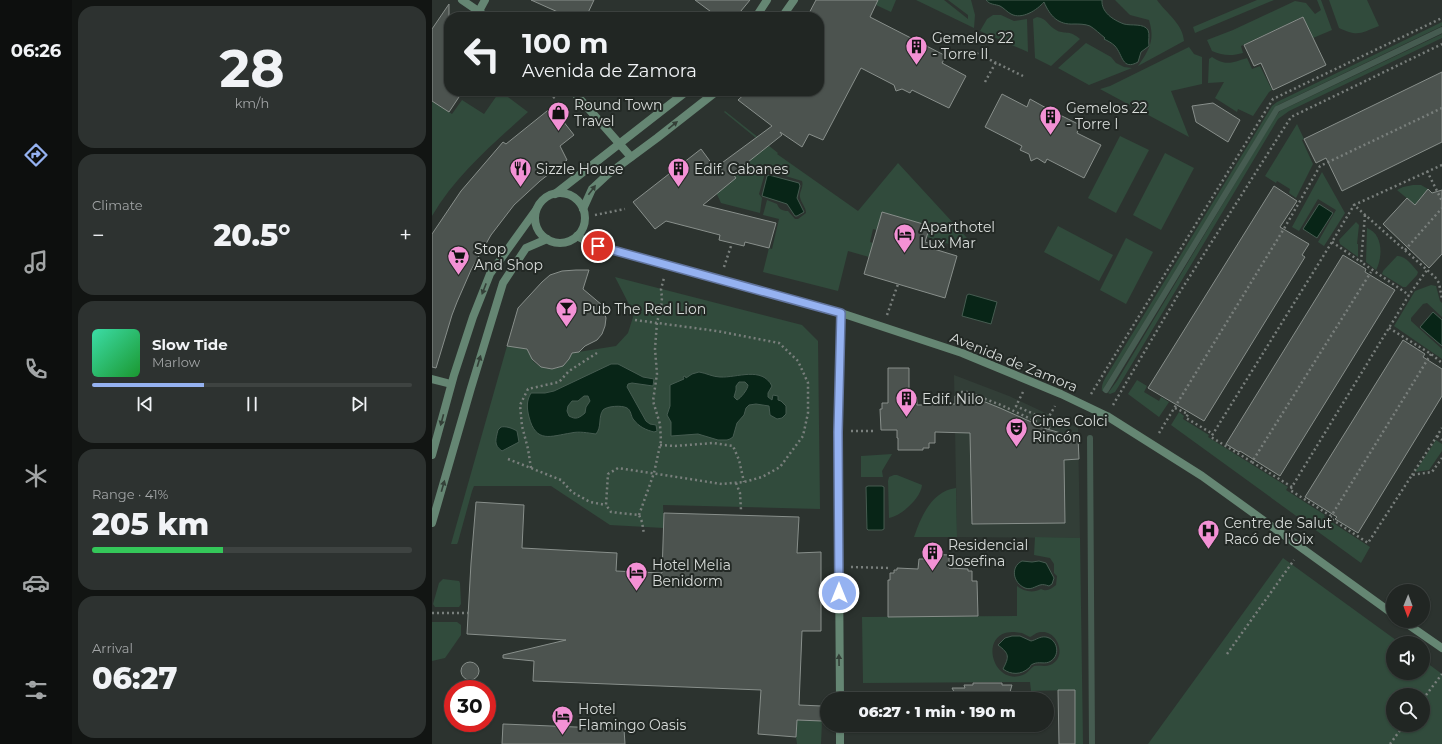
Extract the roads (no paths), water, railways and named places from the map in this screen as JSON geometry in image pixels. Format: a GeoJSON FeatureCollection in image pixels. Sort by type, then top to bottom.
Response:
{"type":"FeatureCollection","features":[{"type":"Feature","properties":{"kind":"street"},"geometry":{"type":"LineString","coordinates":[[462,0],[479,11],[485,0]]}},
{"type":"Feature","properties":{"kind":"street"},"geometry":{"type":"LineString","coordinates":[[759,12],[767,0]]}},
{"type":"Feature","properties":{"kind":"street"},"geometry":{"type":"LineString","coordinates":[[786,12],[794,0]]}},
{"type":"Feature","properties":{"kind":"street"},"geometry":{"type":"LineString","coordinates":[[577,96],[631,157]]}},
{"type":"Feature","properties":{"kind":"street"},"geometry":{"type":"LineString","coordinates":[[555,194],[680,96]]}},
{"type":"Feature","properties":{"kind":"street"},"geometry":{"type":"LineString","coordinates":[[583,213],[592,189],[607,175],[710,96]]}},
{"type":"Feature","properties":{"kind":"street"},"geometry":{"type":"LineString","coordinates":[[432,456],[451,384],[473,317],[490,274],[540,203],[546,197],[555,194],[571,196],[578,202],[583,213],[584,224],[576,236],[569,241],[562,243],[554,242],[541,234],[537,227],[535,219],[536,210]]}},
{"type":"Feature","properties":{"kind":"street","name":"Avenida de Zamora"},"geometry":{"type":"LineString","coordinates":[[576,236],[609,249],[841,313],[962,353],[1085,405],[1107,416],[1202,476],[1386,609]]}},
{"type":"Feature","properties":{"kind":"street"},"geometry":{"type":"LineString","coordinates":[[432,523],[503,283],[526,248],[547,239]]}},
{"type":"Feature","properties":{"kind":"street"},"geometry":{"type":"LineString","coordinates":[[840,692],[838,432],[841,313]]}},
{"type":"Feature","properties":{"kind":"street"},"geometry":{"type":"LineString","coordinates":[[432,379],[451,384]]}},
{"type":"Feature","properties":{"kind":"street"},"geometry":{"type":"LineString","coordinates":[[1413,628],[1442,648]]}},
{"type":"Feature","properties":{"kind":"street"},"geometry":{"type":"LineString","coordinates":[[840,732],[840,744]]}},
{"type":"Feature","properties":{"kind":"waterway"},"geometry":{"type":"LineString","coordinates":[[1106,390],[1277,109],[1442,30]]}},
{"type":"Feature","properties":{"kind":"waterway"},"geometry":{"type":"LineString","coordinates":[[1090,438],[1092,744]]}},
{"type":"Feature","properties":{"kind":"place","name":"Gemelos 22 - Torre II"},"geometry":{"type":"Point","coordinates":[916,66]}},
{"type":"Feature","properties":{"kind":"place","name":"Round Town Travel"},"geometry":{"type":"Point","coordinates":[558,132]}},
{"type":"Feature","properties":{"kind":"place","name":"Gemelos 22 - Torre I"},"geometry":{"type":"Point","coordinates":[1051,136]}},
{"type":"Feature","properties":{"kind":"place","name":"Sizzle House"},"geometry":{"type":"Point","coordinates":[521,188]}},
{"type":"Feature","properties":{"kind":"place","name":"Edif. Cabanes"},"geometry":{"type":"Point","coordinates":[678,188]}},
{"type":"Feature","properties":{"kind":"place","name":"Aparthotel Lux Mar"},"geometry":{"type":"Point","coordinates":[905,254]}},
{"type":"Feature","properties":{"kind":"place","name":"Stop And Shop"},"geometry":{"type":"Point","coordinates":[458,276]}},
{"type":"Feature","properties":{"kind":"place","name":"Pub The Red Lion"},"geometry":{"type":"Point","coordinates":[567,328]}},
{"type":"Feature","properties":{"kind":"place","name":"Edif. Nilo"},"geometry":{"type":"Point","coordinates":[907,418]}},
{"type":"Feature","properties":{"kind":"place","name":"Cines Colci Rincón"},"geometry":{"type":"Point","coordinates":[1017,448]}},
{"type":"Feature","properties":{"kind":"place","name":"Centre de Salut Racó de l'Oix"},"geometry":{"type":"Point","coordinates":[1208,550]}},
{"type":"Feature","properties":{"kind":"place","name":"Residencial Josefina"},"geometry":{"type":"Point","coordinates":[933,572]}},
{"type":"Feature","properties":{"kind":"place","name":"Hotel Melia Benidorm"},"geometry":{"type":"Point","coordinates":[637,592]}},
{"type":"Feature","properties":{"kind":"place","name":"Hotel Flamingo Oasis"},"geometry":{"type":"Point","coordinates":[562,736]}}]}
